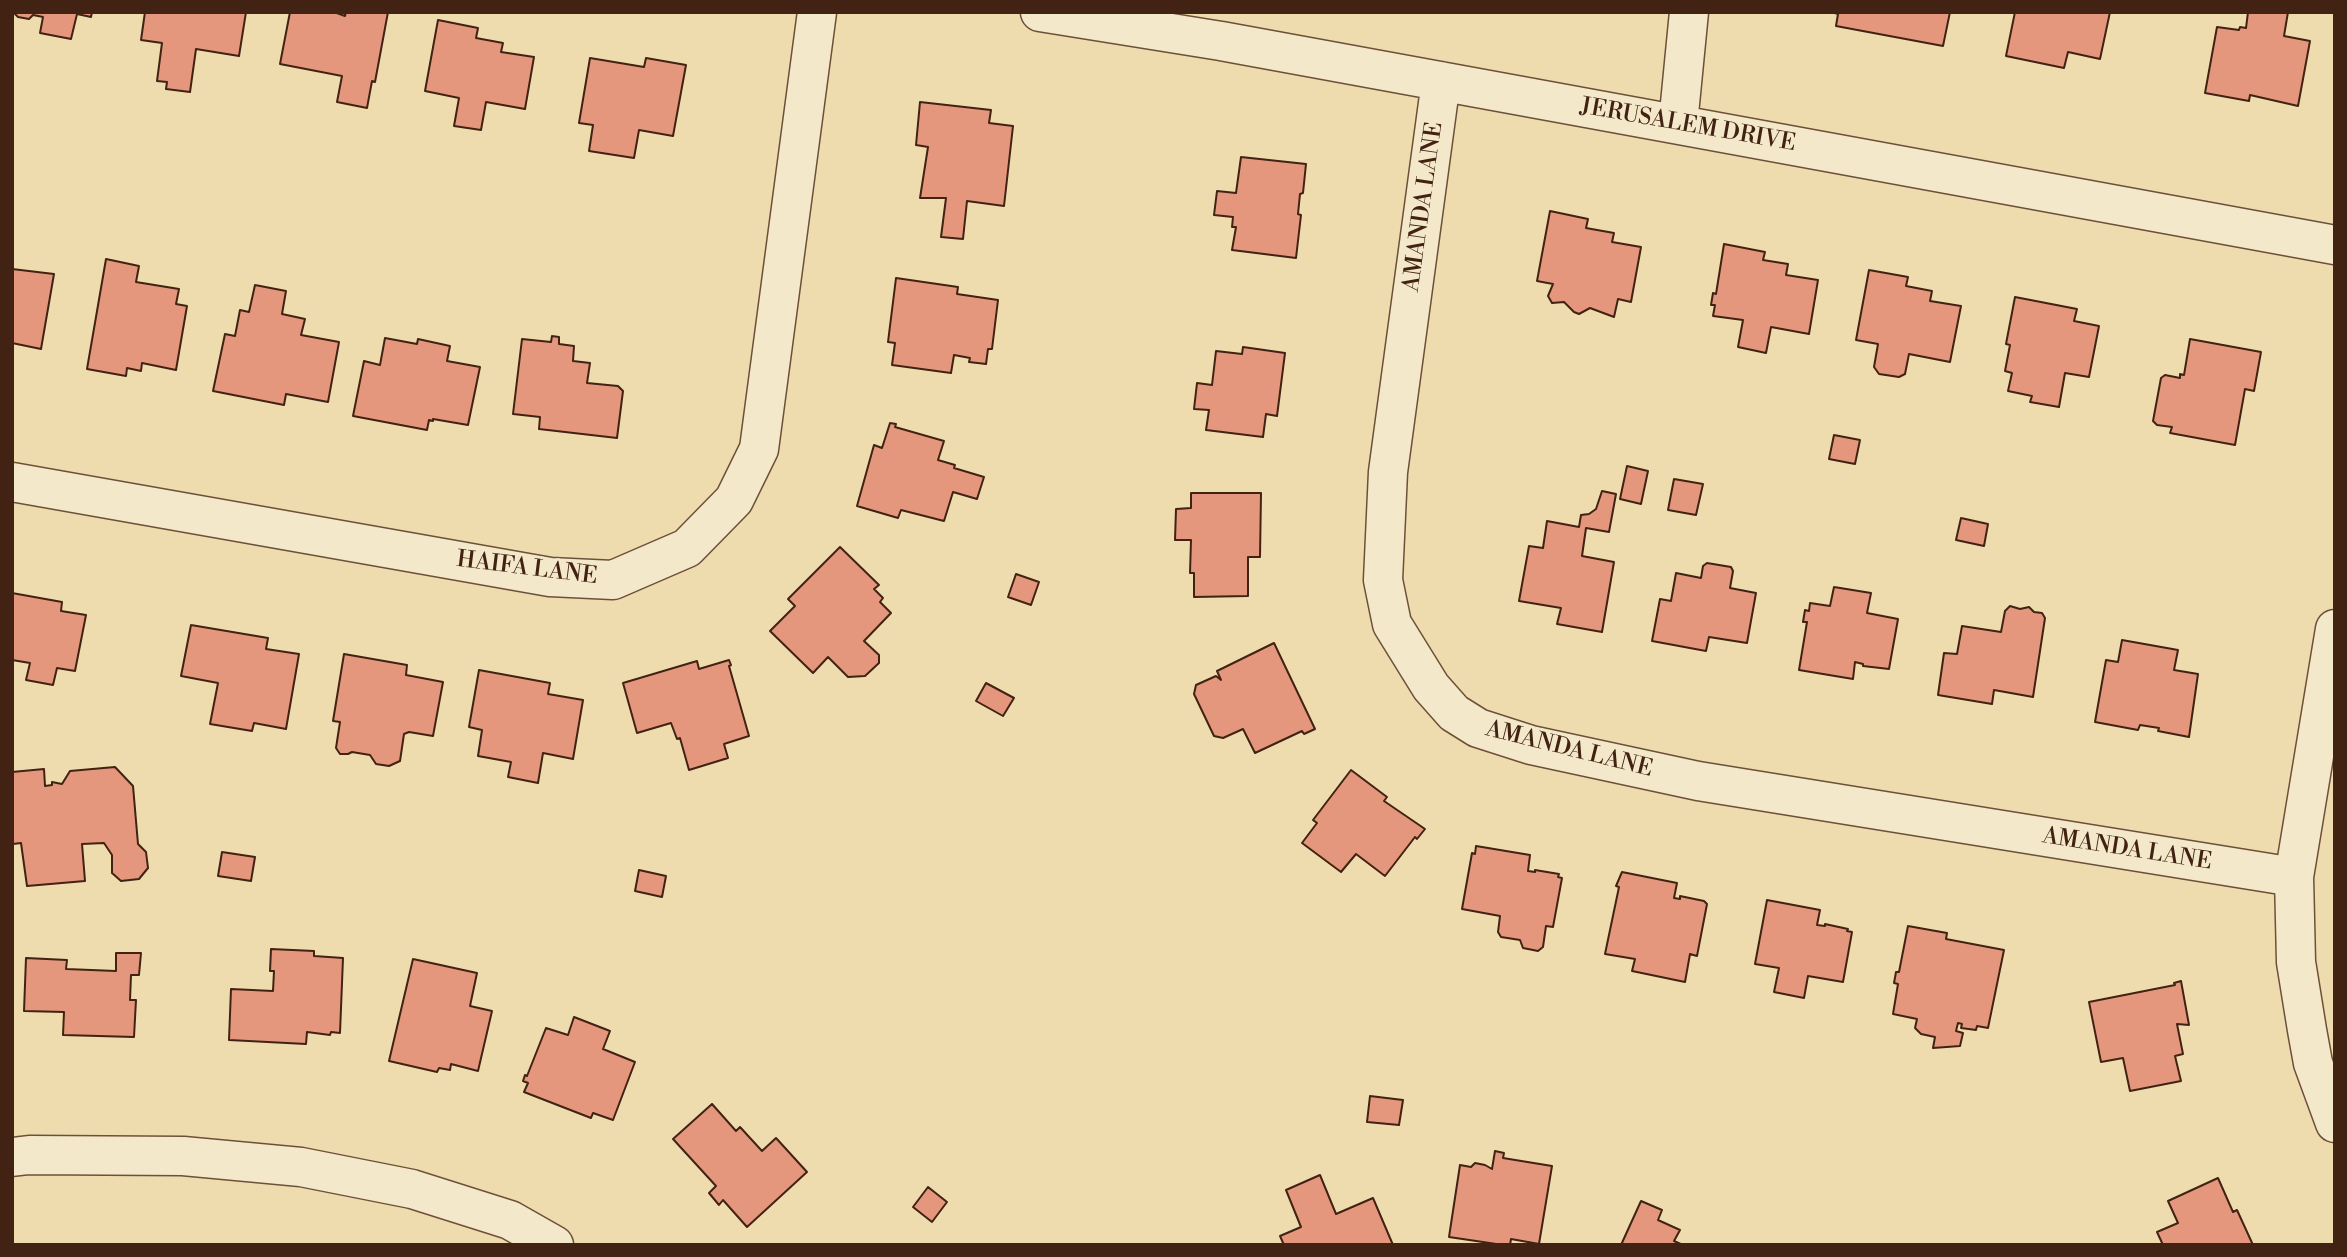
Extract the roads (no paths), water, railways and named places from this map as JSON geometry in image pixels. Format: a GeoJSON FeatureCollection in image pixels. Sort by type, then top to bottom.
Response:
{"type":"FeatureCollection","features":[{"type":"Feature","properties":{"kind":"street","name":"HAIFA LANE"},"geometry":{"type":"LineString","coordinates":[[12,482],[550,577],[613,580],[687,548],[734,500],[758,449],[817,12]]}},
{"type":"Feature","properties":{"kind":"street","name":"JERUSALEM DRIVE"},"geometry":{"type":"LineString","coordinates":[[1040,12],[1221,41],[2335,245]]}},
{"type":"Feature","properties":{"kind":"street"},"geometry":{"type":"LineString","coordinates":[[1678,124],[1689,12]]}},
{"type":"Feature","properties":{"kind":"street","name":"AMANDA LANE"},"geometry":{"type":"LineString","coordinates":[[1441,81],[1388,472],[1383,580],[1392,624],[1431,687],[1454,713],[1478,728],[1531,746],[1698,781],[2294,877]]}},
{"type":"Feature","properties":{"kind":"street"},"geometry":{"type":"LineString","coordinates":[[2335,629],[2294,877],[2295,962],[2314,1063],[2335,1123]]}},
{"type":"Feature","properties":{"kind":"street"},"geometry":{"type":"LineString","coordinates":[[12,1157],[183,1156],[301,1167],[412,1189],[510,1220],[554,1245]]}}]}
